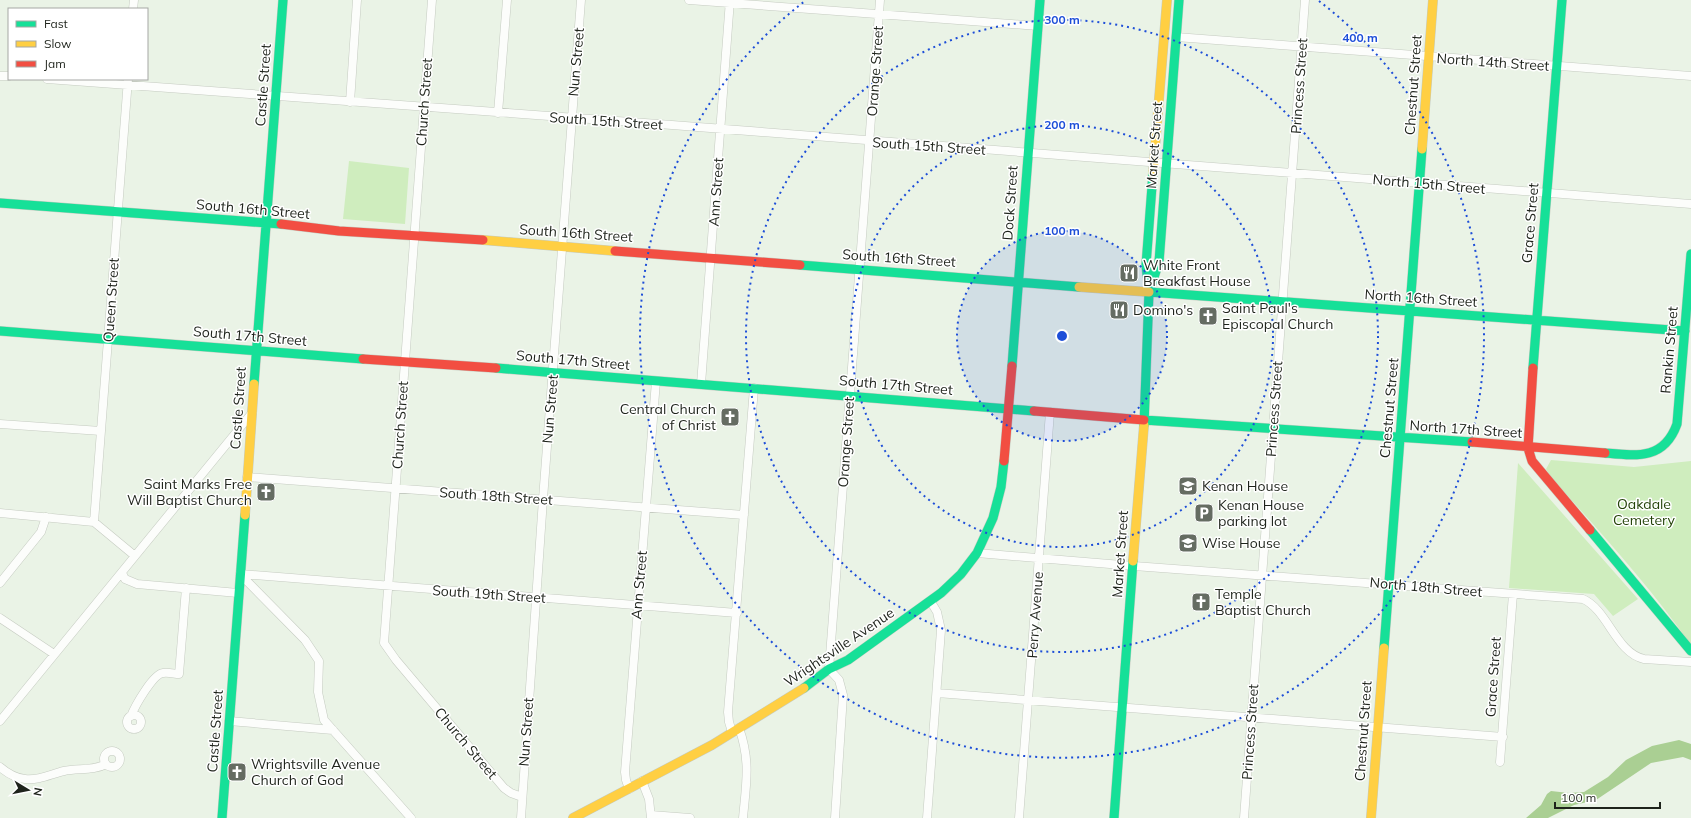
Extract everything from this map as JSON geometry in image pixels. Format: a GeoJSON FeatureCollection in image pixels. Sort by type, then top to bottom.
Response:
{"type":"FeatureCollection","features":[{"type":"Feature","properties":{"kind":"street","name":"Castle Street"},"geometry":{"type":"LineString","coordinates":[[222,818],[256,350],[284,0]]}},
{"type":"Feature","properties":{"kind":"street"},"geometry":{"type":"LineString","coordinates":[[350,102],[357,0]]}},
{"type":"Feature","properties":{"kind":"street","name":"Church Street"},"geometry":{"type":"LineString","coordinates":[[432,0],[384,637],[387,648],[504,788],[511,793],[522,797]]}},
{"type":"Feature","properties":{"kind":"street"},"geometry":{"type":"LineString","coordinates":[[498,113],[507,0]]}},
{"type":"Feature","properties":{"kind":"street","name":"Nun Street"},"geometry":{"type":"LineString","coordinates":[[521,818],[543,499],[581,0]]}},
{"type":"Feature","properties":{"kind":"street"},"geometry":{"type":"LineString","coordinates":[[689,0],[1038,26]]}},
{"type":"Feature","properties":{"kind":"street","name":"Orange Street"},"geometry":{"type":"LineString","coordinates":[[829,669],[880,0]]}},
{"type":"Feature","properties":{"kind":"street","name":"Dock Street"},"geometry":{"type":"LineString","coordinates":[[1009,409],[1040,0]]}},
{"type":"Feature","properties":{"kind":"street","name":"Market Street"},"geometry":{"type":"LineString","coordinates":[[1114,818],[1144,420],[1149,292],[1146,265],[1167,0]]}},
{"type":"Feature","properties":{"kind":"street","name":"Market Street"},"geometry":{"type":"LineString","coordinates":[[1149,292],[1159,262],[1179,0]]}},
{"type":"Feature","properties":{"kind":"street","name":"Princess Street"},"geometry":{"type":"LineString","coordinates":[[1244,818],[1305,0]]}},
{"type":"Feature","properties":{"kind":"street","name":"Chestnut Street"},"geometry":{"type":"LineString","coordinates":[[1371,818],[1411,311],[1433,0]]}},
{"type":"Feature","properties":{"kind":"street","name":"Grace Street"},"geometry":{"type":"LineString","coordinates":[[1528,448],[1536,320],[1562,0]]}},
{"type":"Feature","properties":{"kind":"street","name":"Ann Street"},"geometry":{"type":"LineString","coordinates":[[701,384],[730,2]]}},
{"type":"Feature","properties":{"kind":"street","name":"North 14th Street"},"geometry":{"type":"LineString","coordinates":[[1176,37],[1691,76]]}},
{"type":"Feature","properties":{"kind":"street","name":"South 15th Street"},"geometry":{"type":"LineString","coordinates":[[73,80],[128,82],[424,108],[720,129],[1166,165]]}},
{"type":"Feature","properties":{"kind":"street","name":"Queen Street"},"geometry":{"type":"LineString","coordinates":[[94,522],[128,82]]}},
{"type":"Feature","properties":{"kind":"street","name":"North 15th Street"},"geometry":{"type":"LineString","coordinates":[[1166,165],[1691,204]]}},
{"type":"Feature","properties":{"kind":"street","name":"South 16th Street"},"geometry":{"type":"LineString","coordinates":[[0,203],[339,231],[562,246],[1149,292]]}},
{"type":"Feature","properties":{"kind":"street","name":"Rankin Street"},"geometry":{"type":"LineString","coordinates":[[1664,445],[1672,437],[1677,424],[1688,331],[1691,254]]}},
{"type":"Feature","properties":{"kind":"street","name":"North 16th Street"},"geometry":{"type":"LineString","coordinates":[[1149,292],[1688,331]]}},
{"type":"Feature","properties":{"kind":"street","name":"South 17th Street"},"geometry":{"type":"LineString","coordinates":[[0,331],[256,350],[328,357],[553,372],[850,395],[1144,420]]}},
{"type":"Feature","properties":{"kind":"street","name":"Ann Street"},"geometry":{"type":"LineString","coordinates":[[629,788],[625,772],[656,381]]}},
{"type":"Feature","properties":{"kind":"street"},"geometry":{"type":"LineString","coordinates":[[743,818],[747,760],[744,743],[729,722],[728,712],[754,388]]}},
{"type":"Feature","properties":{"kind":"street","name":"Wrightsville Avenue"},"geometry":{"type":"LineString","coordinates":[[573,818],[712,745],[802,689],[829,669],[848,660],[930,602],[952,584],[978,553],[993,518],[1001,487],[1009,409]]}},
{"type":"Feature","properties":{"kind":"street","name":"Perry Avenue"},"geometry":{"type":"LineString","coordinates":[[1019,818],[1050,412]]}},
{"type":"Feature","properties":{"kind":"street"},"geometry":{"type":"LineString","coordinates":[[0,721],[252,413]]}},
{"type":"Feature","properties":{"kind":"street","name":"North 17th Street"},"geometry":{"type":"LineString","coordinates":[[1144,420],[1400,439],[1498,444],[1528,448],[1633,455],[1650,453],[1664,445]]}},
{"type":"Feature","properties":{"kind":"street"},"geometry":{"type":"LineString","coordinates":[[0,424],[101,431]]}},
{"type":"Feature","properties":{"kind":"street"},"geometry":{"type":"LineString","coordinates":[[1528,448],[1532,461],[1542,475],[1647,597],[1691,651]]}},
{"type":"Feature","properties":{"kind":"street","name":"South 18th Street"},"geometry":{"type":"LineString","coordinates":[[247,477],[744,515]]}},
{"type":"Feature","properties":{"kind":"street"},"geometry":{"type":"LineString","coordinates":[[0,513],[94,522],[135,556]]}},
{"type":"Feature","properties":{"kind":"street"},"geometry":{"type":"LineString","coordinates":[[0,583],[41,532],[46,517]]}},
{"type":"Feature","properties":{"kind":"street"},"geometry":{"type":"LineString","coordinates":[[978,553],[1134,566]]}},
{"type":"Feature","properties":{"kind":"street","name":"North 18th Street"},"geometry":{"type":"LineString","coordinates":[[1134,566],[1583,599],[1593,605],[1627,650],[1636,657],[1644,659],[1691,662]]}},
{"type":"Feature","properties":{"kind":"street"},"geometry":{"type":"LineString","coordinates":[[122,573],[125,579],[137,584],[238,593]]}},
{"type":"Feature","properties":{"kind":"street"},"geometry":{"type":"LineString","coordinates":[[240,574],[305,640],[317,657],[319,664],[319,701],[324,720],[412,818]]}},
{"type":"Feature","properties":{"kind":"street","name":"South 19th Street"},"geometry":{"type":"LineString","coordinates":[[240,574],[737,613]]}},
{"type":"Feature","properties":{"kind":"street"},"geometry":{"type":"LineString","coordinates":[[131,716],[135,706],[156,677],[163,672],[179,674],[186,588]]}},
{"type":"Feature","properties":{"kind":"street","name":"Grace Street"},"geometry":{"type":"LineString","coordinates":[[1500,762],[1513,594]]}},
{"type":"Feature","properties":{"kind":"street"},"geometry":{"type":"LineString","coordinates":[[927,818],[941,630],[939,618],[930,602]]}},
{"type":"Feature","properties":{"kind":"street"},"geometry":{"type":"LineString","coordinates":[[0,618],[54,654]]}},
{"type":"Feature","properties":{"kind":"street"},"geometry":{"type":"LineString","coordinates":[[829,669],[839,680],[843,695],[835,818]]}},
{"type":"Feature","properties":{"kind":"street"},"geometry":{"type":"LineString","coordinates":[[937,694],[1503,737]]}},
{"type":"Feature","properties":{"kind":"street"},"geometry":{"type":"LineString","coordinates":[[229,721],[333,730]]}},
{"type":"Feature","properties":{"kind":"street"},"geometry":{"type":"LineString","coordinates":[[0,767],[13,776],[33,779],[64,770],[97,768],[106,764]]}},
{"type":"Feature","properties":{"kind":"street"},"geometry":{"type":"LineString","coordinates":[[642,782],[649,799],[651,816],[690,818]]}},
{"type":"Feature","properties":{"kind":"green space"},"geometry":{"type":"Polygon","coordinates":[[[349,161],[409,168],[405,224],[343,219],[349,161]]]}},
{"type":"Feature","properties":{"kind":"green space","name":"Oakdale Cemetery"},"geometry":{"type":"Polygon","coordinates":[[[1551,460],[1634,467],[1691,461],[1691,645],[1641,580],[1550,476],[1546,469],[1551,460]]]}},
{"type":"Feature","properties":{"kind":"green space"},"geometry":{"type":"Polygon","coordinates":[[[1518,463],[1638,599],[1613,616],[1594,594],[1509,588],[1518,463]]]}},
{"type":"Feature","properties":{"kind":"shaded area"},"geometry":{"type":"Polygon","coordinates":[[[1679,740],[1691,744],[1691,760],[1683,757],[1651,763],[1596,800],[1574,805],[1548,818],[1526,818],[1541,805],[1547,794],[1551,791],[1569,793],[1584,792],[1608,777],[1626,760],[1652,746],[1679,740]]]}},
{"type":"Feature","properties":{"kind":"traffic: fast"},"geometry":{"type":"LineString","coordinates":[[254,384],[283,0]]}},
{"type":"Feature","properties":{"kind":"traffic: fast"},"geometry":{"type":"LineString","coordinates":[[1012,366],[1040,0]]}},
{"type":"Feature","properties":{"kind":"traffic: fast"},"geometry":{"type":"LineString","coordinates":[[1150,289],[1159,262],[1179,0]]}},
{"type":"Feature","properties":{"kind":"traffic: fast"},"geometry":{"type":"LineString","coordinates":[[1533,368],[1562,0]]}},
{"type":"Feature","properties":{"kind":"traffic: fast"},"geometry":{"type":"LineString","coordinates":[[1384,648],[1422,149]]}},
{"type":"Feature","properties":{"kind":"traffic: fast"},"geometry":{"type":"LineString","coordinates":[[1144,425],[1149,292],[1146,265],[1153,173]]}},
{"type":"Feature","properties":{"kind":"traffic: fast"},"geometry":{"type":"LineString","coordinates":[[0,203],[281,224]]}},
{"type":"Feature","properties":{"kind":"traffic: fast"},"geometry":{"type":"LineString","coordinates":[[1605,453],[1638,455],[1657,450],[1665,444],[1677,424],[1691,254]]}},
{"type":"Feature","properties":{"kind":"traffic: fast"},"geometry":{"type":"LineString","coordinates":[[800,265],[1079,287]]}},
{"type":"Feature","properties":{"kind":"traffic: fast"},"geometry":{"type":"LineString","coordinates":[[1149,292],[1685,331]]}},
{"type":"Feature","properties":{"kind":"traffic: fast"},"geometry":{"type":"LineString","coordinates":[[0,331],[363,359]]}},
{"type":"Feature","properties":{"kind":"traffic: fast"},"geometry":{"type":"LineString","coordinates":[[496,368],[1034,411]]}},
{"type":"Feature","properties":{"kind":"traffic: fast"},"geometry":{"type":"LineString","coordinates":[[1144,420],[1472,442]]}},
{"type":"Feature","properties":{"kind":"traffic: fast"},"geometry":{"type":"LineString","coordinates":[[804,688],[829,669],[848,660],[941,593],[961,574],[977,553],[993,518],[1001,487],[1004,461]]}},
{"type":"Feature","properties":{"kind":"traffic: fast"},"geometry":{"type":"LineString","coordinates":[[222,818],[245,515]]}},
{"type":"Feature","properties":{"kind":"traffic: fast"},"geometry":{"type":"LineString","coordinates":[[1590,530],[1691,651]]}},
{"type":"Feature","properties":{"kind":"traffic: fast"},"geometry":{"type":"LineString","coordinates":[[1114,818],[1133,561]]}},
{"type":"Feature","properties":{"kind":"traffic: slow"},"geometry":{"type":"LineString","coordinates":[[1153,173],[1167,0]]}},
{"type":"Feature","properties":{"kind":"traffic: slow"},"geometry":{"type":"LineString","coordinates":[[1422,149],[1433,0]]}},
{"type":"Feature","properties":{"kind":"traffic: slow"},"geometry":{"type":"LineString","coordinates":[[483,240],[615,251]]}},
{"type":"Feature","properties":{"kind":"traffic: slow"},"geometry":{"type":"LineString","coordinates":[[1079,287],[1149,292]]}},
{"type":"Feature","properties":{"kind":"traffic: slow"},"geometry":{"type":"LineString","coordinates":[[245,515],[254,384]]}},
{"type":"Feature","properties":{"kind":"traffic: slow"},"geometry":{"type":"LineString","coordinates":[[1133,561],[1144,425]]}},
{"type":"Feature","properties":{"kind":"traffic: slow"},"geometry":{"type":"LineString","coordinates":[[1371,818],[1384,648]]}},
{"type":"Feature","properties":{"kind":"traffic: slow"},"geometry":{"type":"LineString","coordinates":[[573,818],[712,745],[804,688]]}},
{"type":"Feature","properties":{"kind":"traffic: jam"},"geometry":{"type":"LineString","coordinates":[[281,224],[339,231],[483,240]]}},
{"type":"Feature","properties":{"kind":"traffic: jam"},"geometry":{"type":"LineString","coordinates":[[615,251],[800,265]]}},
{"type":"Feature","properties":{"kind":"traffic: jam"},"geometry":{"type":"LineString","coordinates":[[363,359],[496,368]]}},
{"type":"Feature","properties":{"kind":"traffic: jam"},"geometry":{"type":"LineString","coordinates":[[1004,461],[1012,366]]}},
{"type":"Feature","properties":{"kind":"traffic: jam"},"geometry":{"type":"LineString","coordinates":[[1533,368],[1528,448],[1532,461],[1590,530]]}},
{"type":"Feature","properties":{"kind":"traffic: jam"},"geometry":{"type":"LineString","coordinates":[[1034,411],[1144,420]]}},
{"type":"Feature","properties":{"kind":"traffic: jam"},"geometry":{"type":"LineString","coordinates":[[1472,442],[1605,453]]}},
{"type":"Feature","properties":{"kind":"place","name":"White Front Breakfast House"},"geometry":{"type":"Point","coordinates":[1129,273]}},
{"type":"Feature","properties":{"kind":"place","name":"Domino's"},"geometry":{"type":"Point","coordinates":[1119,310]}},
{"type":"Feature","properties":{"kind":"place","name":"Saint Paul's Episcopal Church"},"geometry":{"type":"Point","coordinates":[1208,316]}},
{"type":"Feature","properties":{"kind":"place","name":"Central Church of Christ"},"geometry":{"type":"Point","coordinates":[730,417]}},
{"type":"Feature","properties":{"kind":"place","name":"Kenan House"},"geometry":{"type":"Point","coordinates":[1188,486]}},
{"type":"Feature","properties":{"kind":"place","name":"Saint Marks Free Will Baptist Church"},"geometry":{"type":"Point","coordinates":[266,492]}},
{"type":"Feature","properties":{"kind":"place","name":"Kenan House parking lot"},"geometry":{"type":"Point","coordinates":[1204,513]}},
{"type":"Feature","properties":{"kind":"place","name":"Wise House"},"geometry":{"type":"Point","coordinates":[1188,543]}},
{"type":"Feature","properties":{"kind":"place","name":"Temple Baptist Church"},"geometry":{"type":"Point","coordinates":[1201,602]}},
{"type":"Feature","properties":{"kind":"place","name":"Wrightsville Avenue Church of God"},"geometry":{"type":"Point","coordinates":[237,772]}}]}
